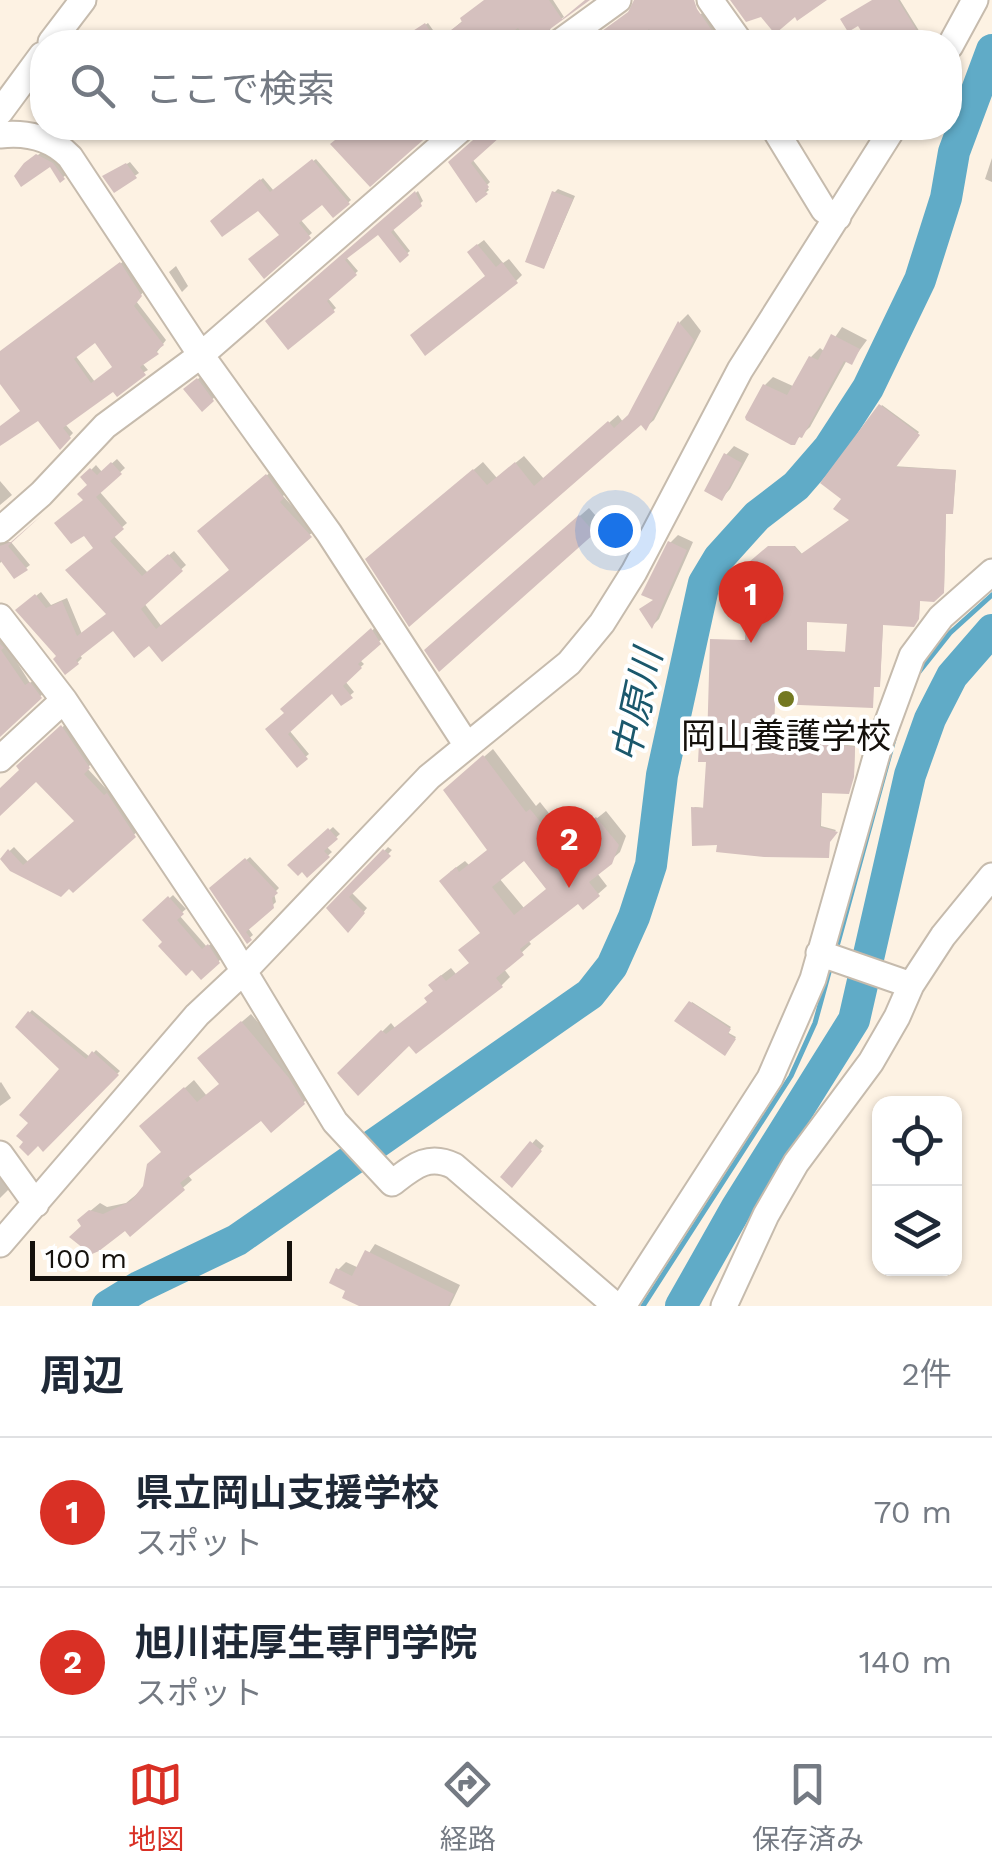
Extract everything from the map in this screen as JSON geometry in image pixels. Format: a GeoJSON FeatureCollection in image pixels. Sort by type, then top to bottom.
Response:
{"type":"FeatureCollection","features":[{"type":"Feature","properties":{"kind":"street"},"geometry":{"type":"LineString","coordinates":[[61,30],[83,0]]}},
{"type":"Feature","properties":{"kind":"street"},"geometry":{"type":"LineString","coordinates":[[577,30],[618,0]]}},
{"type":"Feature","properties":{"kind":"street"},"geometry":{"type":"LineString","coordinates":[[710,0],[731,30]]}},
{"type":"Feature","properties":{"kind":"street"},"geometry":{"type":"LineString","coordinates":[[959,30],[976,0]]}},
{"type":"Feature","properties":{"kind":"street"},"geometry":{"type":"LineString","coordinates":[[0,112],[30,71]]}},
{"type":"Feature","properties":{"kind":"street"},"geometry":{"type":"LineString","coordinates":[[0,135],[30,136]]}},
{"type":"Feature","properties":{"kind":"street"},"geometry":{"type":"LineString","coordinates":[[45,140],[58,144],[70,157],[200,355],[329,533],[466,744]]}},
{"type":"Feature","properties":{"kind":"street"},"geometry":{"type":"LineString","coordinates":[[0,530],[42,494],[106,426],[200,355],[448,140]]}},
{"type":"Feature","properties":{"kind":"street"},"geometry":{"type":"LineString","coordinates":[[781,140],[824,210],[838,216]]}},
{"type":"Feature","properties":{"kind":"street"},"geometry":{"type":"LineString","coordinates":[[0,1244],[158,1059],[402,804],[466,744],[569,663],[602,623],[634,572],[740,370],[886,140]]}},
{"type":"Feature","properties":{"kind":"street"},"geometry":{"type":"LineString","coordinates":[[0,617],[64,700],[245,970],[335,1122],[392,1183],[420,1162],[442,1160],[454,1166],[620,1306],[770,1078],[823,955],[890,712],[912,656],[941,617],[992,572]]}},
{"type":"Feature","properties":{"kind":"street"},"geometry":{"type":"LineString","coordinates":[[0,759],[64,700]]}},
{"type":"Feature","properties":{"kind":"street"},"geometry":{"type":"LineString","coordinates":[[724,1306],[766,1214],[796,1163],[871,1062],[898,1017],[908,984],[992,876]]}},
{"type":"Feature","properties":{"kind":"street"},"geometry":{"type":"LineString","coordinates":[[823,955],[908,984]]}},
{"type":"Feature","properties":{"kind":"street"},"geometry":{"type":"LineString","coordinates":[[0,1154],[36,1204]]}},
{"type":"Feature","properties":{"kind":"building"},"geometry":{"type":"Polygon","coordinates":[[[484,0],[549,0],[562,19],[590,0],[549,30],[451,30],[462,22],[460,18],[484,0]]]}},
{"type":"Feature","properties":{"kind":"building"},"geometry":{"type":"Polygon","coordinates":[[[634,0],[694,0],[712,30],[603,30],[628,12],[634,0]]]}},
{"type":"Feature","properties":{"kind":"building"},"geometry":{"type":"Polygon","coordinates":[[[730,0],[827,0],[780,30],[772,30],[761,17],[746,22],[730,0]]]}},
{"type":"Feature","properties":{"kind":"building"},"geometry":{"type":"Polygon","coordinates":[[[872,0],[898,0],[917,30],[860,30],[858,26],[847,30],[840,19],[872,0]]]}},
{"type":"Feature","properties":{"kind":"building"},"geometry":{"type":"Polygon","coordinates":[[[335,140],[423,140],[370,187],[330,144],[335,140]]]}},
{"type":"Feature","properties":{"kind":"building"},"geometry":{"type":"Polygon","coordinates":[[[473,140],[497,140],[471,163],[489,187],[485,191],[488,194],[476,203],[448,162],[473,140]]]}},
{"type":"Feature","properties":{"kind":"building"},"geometry":{"type":"Polygon","coordinates":[[[36,154],[53,163],[65,179],[60,183],[50,167],[21,187],[14,176],[36,154]]]}},
{"type":"Feature","properties":{"kind":"building"},"geometry":{"type":"Polygon","coordinates":[[[312,159],[350,204],[333,218],[322,205],[299,223],[311,238],[264,279],[248,259],[279,235],[258,211],[222,237],[210,221],[260,179],[270,192],[312,159]]]}},
{"type":"Feature","properties":{"kind":"building"},"geometry":{"type":"Polygon","coordinates":[[[126,163],[137,178],[114,193],[102,176],[126,163]]]}},
{"type":"Feature","properties":{"kind":"building"},"geometry":{"type":"Polygon","coordinates":[[[415,191],[422,206],[391,232],[409,255],[400,263],[378,235],[345,260],[357,275],[327,301],[335,312],[288,350],[265,321],[415,191]]]}},
{"type":"Feature","properties":{"kind":"building"},"geometry":{"type":"Polygon","coordinates":[[[552,191],[573,199],[544,269],[525,262],[552,191]]]}},
{"type":"Feature","properties":{"kind":"building"},"geometry":{"type":"Polygon","coordinates":[[[477,244],[496,267],[502,262],[518,283],[425,356],[410,335],[485,276],[467,252],[477,244]]]}},
{"type":"Feature","properties":{"kind":"building"},"geometry":{"type":"Polygon","coordinates":[[[120,262],[142,296],[134,306],[164,345],[156,351],[159,354],[140,367],[146,375],[117,397],[113,392],[63,428],[71,438],[60,450],[38,421],[0,446],[0,426],[20,411],[0,384],[0,351],[120,262]],[[95,343],[74,359],[91,383],[112,367],[95,343]]]}},
{"type":"Feature","properties":{"kind":"building"},"geometry":{"type":"Polygon","coordinates":[[[678,321],[694,340],[646,431],[641,425],[409,627],[365,559],[473,469],[487,485],[515,462],[534,486],[608,421],[614,428],[628,415],[678,321]]]}},
{"type":"Feature","properties":{"kind":"building"},"geometry":{"type":"Polygon","coordinates":[[[831,334],[860,349],[852,365],[844,361],[802,438],[791,445],[746,420],[763,384],[787,395],[809,356],[818,360],[831,334]]]}},
{"type":"Feature","properties":{"kind":"building"},"geometry":{"type":"Polygon","coordinates":[[[197,378],[214,401],[202,412],[183,389],[197,378]]]}},
{"type":"Feature","properties":{"kind":"building"},"geometry":{"type":"Polygon","coordinates":[[[879,404],[920,435],[896,467],[956,470],[953,514],[946,514],[944,593],[934,602],[920,601],[919,619],[914,627],[883,625],[880,687],[874,687],[873,708],[775,704],[773,736],[855,747],[849,794],[822,793],[820,827],[838,832],[830,842],[829,858],[764,857],[716,852],[717,845],[692,846],[691,807],[703,808],[706,762],[698,762],[699,743],[707,743],[710,639],[745,640],[749,562],[768,546],[794,546],[801,554],[849,520],[833,509],[841,499],[820,483],[879,404]],[[807,622],[807,650],[845,652],[847,624],[807,622]]]}},
{"type":"Feature","properties":{"kind":"building"},"geometry":{"type":"Polygon","coordinates":[[[724,453],[742,463],[722,501],[704,491],[724,453]]]}},
{"type":"Feature","properties":{"kind":"building"},"geometry":{"type":"Polygon","coordinates":[[[111,462],[122,474],[96,497],[124,529],[110,541],[142,576],[168,554],[183,571],[141,609],[156,629],[229,570],[197,531],[266,474],[284,498],[280,502],[312,537],[162,662],[149,646],[134,658],[113,631],[76,660],[79,664],[65,675],[53,659],[56,656],[15,610],[35,594],[46,608],[62,601],[77,636],[106,614],[65,570],[93,548],[84,536],[71,544],[54,523],[83,500],[77,494],[87,485],[80,477],[90,468],[97,475],[111,462]]]}},
{"type":"Feature","properties":{"kind":"building"},"geometry":{"type":"Polygon","coordinates":[[[42,515],[8,546],[28,570],[14,579],[0,560],[0,546],[11,542],[42,515]]]}},
{"type":"Feature","properties":{"kind":"building"},"geometry":{"type":"Polygon","coordinates":[[[579,515],[595,533],[439,672],[424,650],[579,515]]]}},
{"type":"Feature","properties":{"kind":"building"},"geometry":{"type":"Polygon","coordinates":[[[668,541],[687,550],[652,629],[639,609],[653,600],[641,595],[668,541]]]}},
{"type":"Feature","properties":{"kind":"building"},"geometry":{"type":"Polygon","coordinates":[[[371,628],[381,644],[358,664],[362,668],[343,686],[353,698],[341,706],[332,694],[288,734],[308,759],[297,768],[265,729],[284,713],[280,709],[371,628]]]}},
{"type":"Feature","properties":{"kind":"building"},"geometry":{"type":"Polygon","coordinates":[[[0,644],[25,685],[30,682],[42,698],[0,737],[0,644]]]}},
{"type":"Feature","properties":{"kind":"building"},"geometry":{"type":"Polygon","coordinates":[[[61,725],[90,768],[84,774],[104,795],[107,793],[136,837],[73,893],[69,889],[61,897],[10,871],[0,859],[8,849],[23,865],[74,821],[36,782],[0,816],[0,788],[19,770],[16,766],[61,725]]]}},
{"type":"Feature","properties":{"kind":"building"},"geometry":{"type":"Polygon","coordinates":[[[483,755],[526,812],[530,809],[560,846],[596,817],[619,845],[612,864],[589,882],[600,896],[583,910],[578,904],[520,949],[524,955],[496,978],[503,987],[416,1054],[409,1046],[358,1096],[337,1073],[381,1030],[386,1034],[427,1002],[424,998],[433,991],[428,985],[441,975],[446,981],[469,963],[458,950],[480,933],[439,881],[456,867],[459,872],[487,850],[443,790],[483,755]],[[524,861],[492,887],[514,915],[546,889],[524,861]]]}},
{"type":"Feature","properties":{"kind":"building"},"geometry":{"type":"Polygon","coordinates":[[[328,828],[338,839],[324,851],[330,857],[307,878],[302,872],[298,876],[287,865],[328,828]]]}},
{"type":"Feature","properties":{"kind":"building"},"geometry":{"type":"Polygon","coordinates":[[[383,849],[391,856],[349,897],[365,913],[348,933],[326,908],[383,849]]]}},
{"type":"Feature","properties":{"kind":"building"},"geometry":{"type":"Polygon","coordinates":[[[245,858],[278,893],[272,898],[274,908],[246,932],[252,940],[247,944],[209,888],[245,858]]]}},
{"type":"Feature","properties":{"kind":"building"},"geometry":{"type":"Polygon","coordinates":[[[168,896],[184,914],[177,920],[202,949],[208,944],[220,963],[201,980],[192,970],[186,976],[158,946],[162,942],[142,920],[168,896]]]}},
{"type":"Feature","properties":{"kind":"building"},"geometry":{"type":"Polygon","coordinates":[[[689,1001],[731,1029],[728,1034],[736,1039],[725,1056],[674,1021],[689,1001]]]}},
{"type":"Feature","properties":{"kind":"building"},"geometry":{"type":"Polygon","coordinates":[[[28,1011],[86,1059],[92,1051],[119,1075],[43,1152],[38,1146],[28,1156],[19,1147],[23,1142],[16,1136],[28,1123],[19,1115],[59,1069],[15,1027],[28,1011]]]}},
{"type":"Feature","properties":{"kind":"building"},"geometry":{"type":"Polygon","coordinates":[[[241,1021],[289,1078],[305,1104],[271,1133],[261,1121],[180,1183],[185,1190],[130,1237],[125,1231],[99,1251],[88,1252],[69,1237],[81,1226],[77,1220],[89,1210],[103,1214],[131,1201],[143,1186],[147,1164],[161,1152],[139,1126],[184,1087],[197,1102],[219,1084],[197,1058],[241,1021]]]}},
{"type":"Feature","properties":{"kind":"building"},"geometry":{"type":"Polygon","coordinates":[[[530,1141],[542,1151],[512,1188],[500,1177],[530,1141]]]}},
{"type":"Feature","properties":{"kind":"building"},"geometry":{"type":"Polygon","coordinates":[[[365,1250],[454,1294],[448,1306],[359,1306],[342,1298],[345,1291],[329,1283],[336,1268],[352,1276],[365,1250]]]}},
{"type":"Feature","properties":{"kind":"waterway","name":"中原川"},"geometry":{"type":"LineString","coordinates":[[962,131],[992,50]]}},
{"type":"Feature","properties":{"kind":"waterway","name":"中原川"},"geometry":{"type":"LineString","coordinates":[[108,1306],[237,1240],[590,994],[612,966],[651,865],[662,775],[704,583],[719,558],[757,516],[796,486],[829,448],[868,388],[920,280],[946,198],[958,140]]}},
{"type":"Feature","properties":{"kind":"waterway"},"geometry":{"type":"LineString","coordinates":[[919,672],[950,633],[992,595]]}},
{"type":"Feature","properties":{"kind":"waterway"},"geometry":{"type":"LineString","coordinates":[[681,1306],[737,1207],[854,1020],[910,775],[930,719],[952,676],[992,630]]}},
{"type":"Feature","properties":{"kind":"waterway"},"geometry":{"type":"LineString","coordinates":[[836,950],[894,739]]}},
{"type":"Feature","properties":{"kind":"waterway"},"geometry":{"type":"LineString","coordinates":[[643,1306],[791,1076],[815,1023],[831,965]]}},
{"type":"Feature","properties":{"kind":"place","name":"県立岡山支援学校"},"geometry":{"type":"Point","coordinates":[751,643]}},
{"type":"Feature","properties":{"kind":"place","name":"岡山養護学校"},"geometry":{"type":"Point","coordinates":[786,699]}},
{"type":"Feature","properties":{"kind":"place","name":"旭川荘厚生専門学院"},"geometry":{"type":"Point","coordinates":[569,888]}}]}
